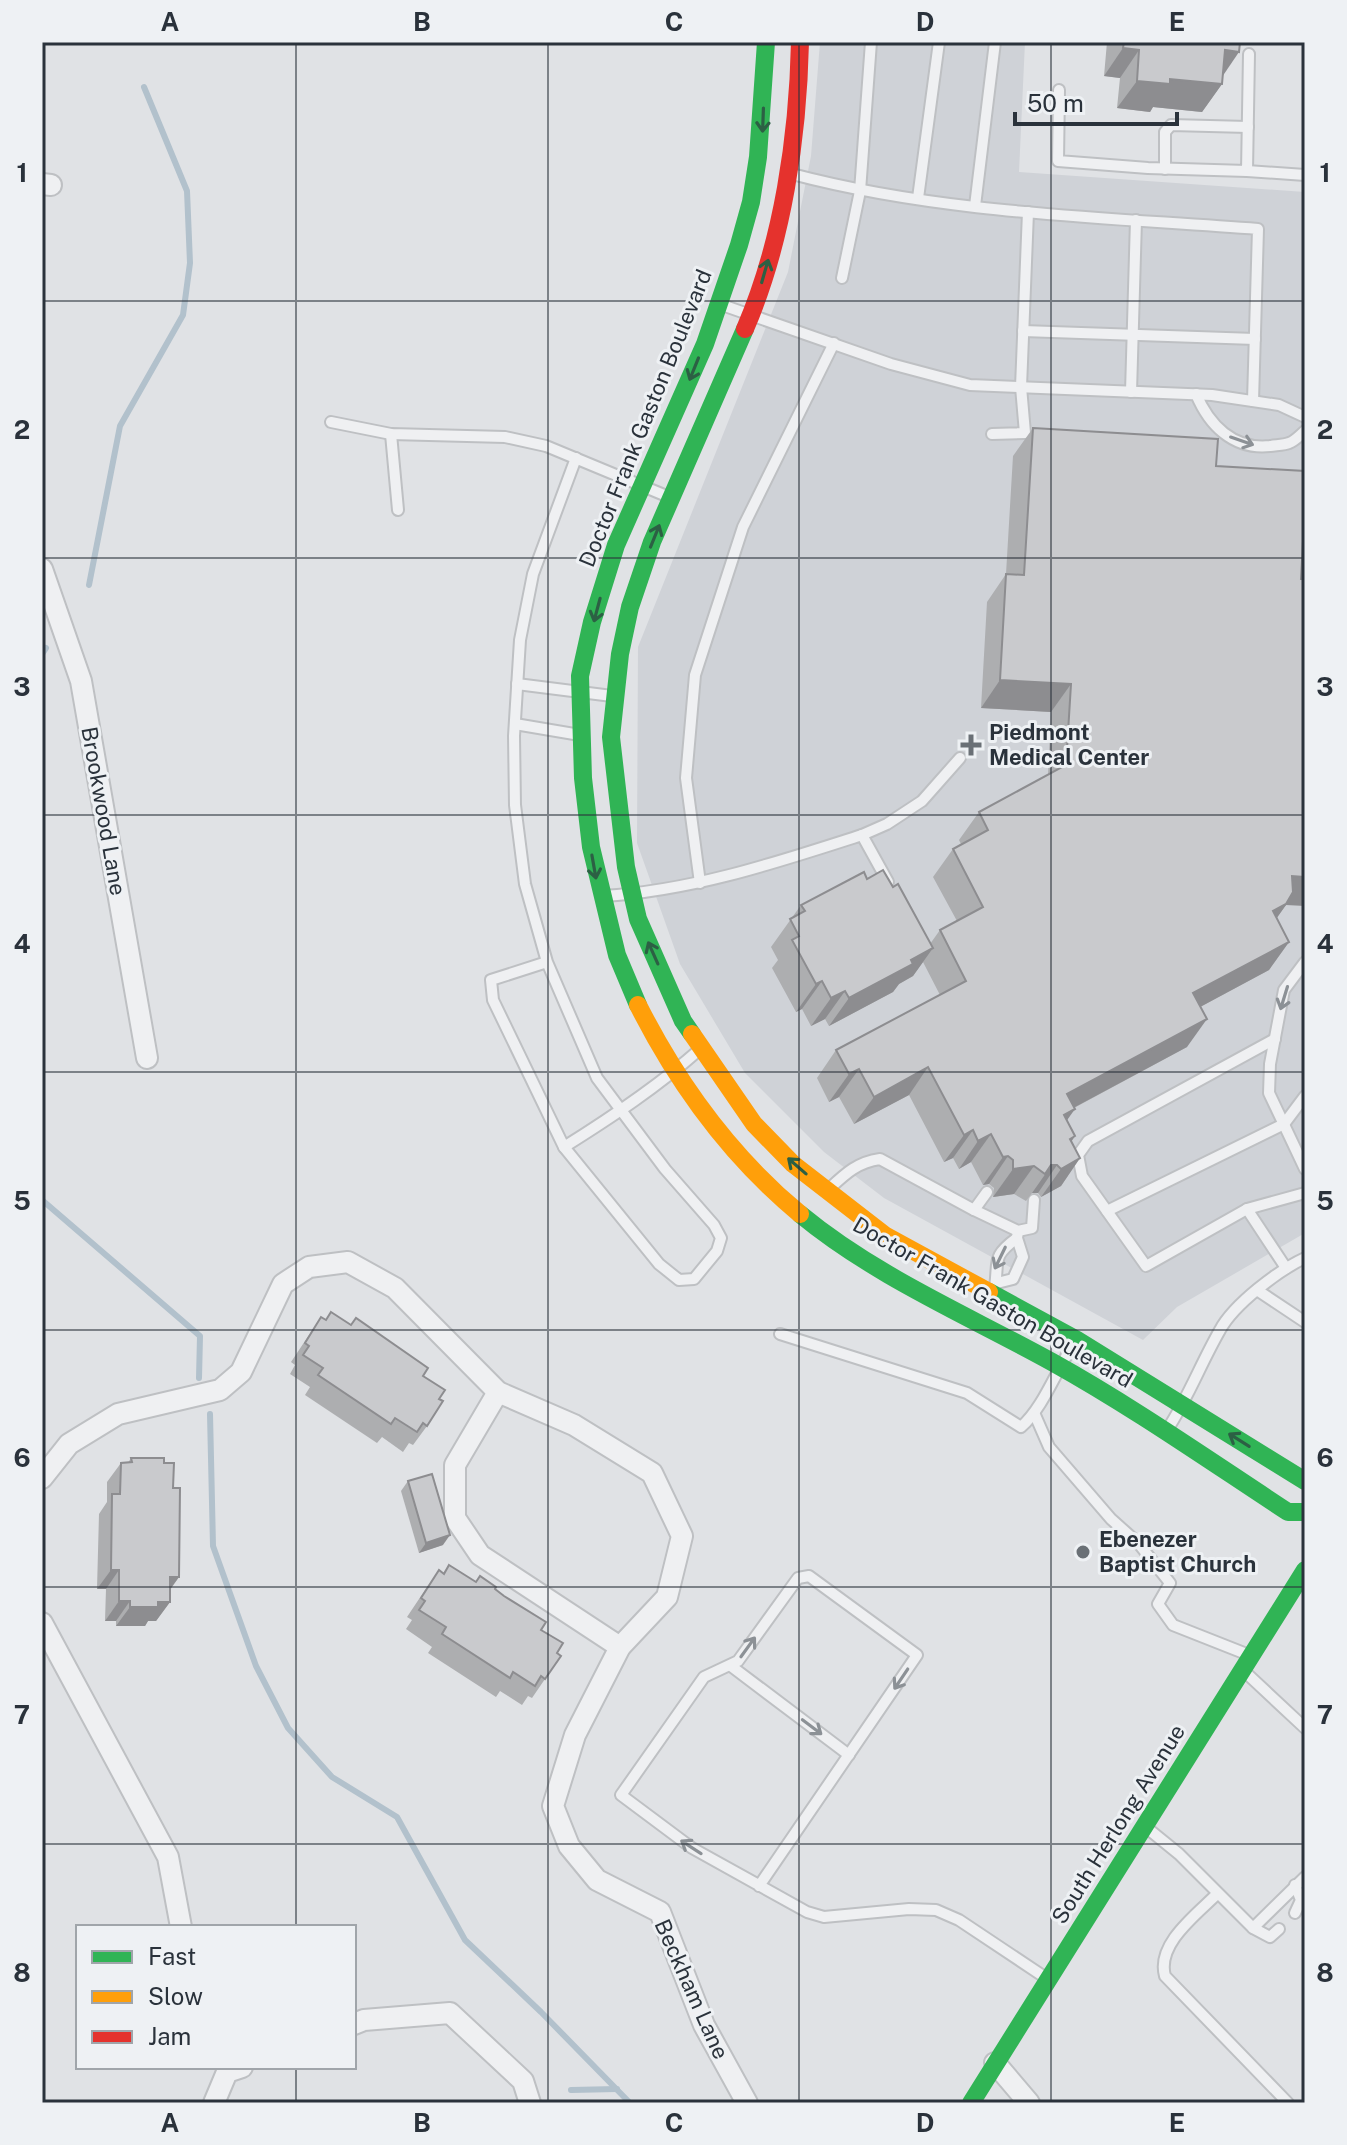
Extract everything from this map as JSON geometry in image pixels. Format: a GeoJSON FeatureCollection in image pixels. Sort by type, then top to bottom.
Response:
{"type":"FeatureCollection","features":[{"type":"Feature","properties":{"kind":"street","name":"Doctor Frank Gaston Boulevard"},"geometry":{"type":"LineString","coordinates":[[766,42],[764,126],[746,224],[720,304],[639,487],[608,568],[580,677],[589,833],[595,876],[619,964],[674,1073],[711,1125],[777,1196],[893,1276],[1059,1366],[1288,1512],[1305,1512]]}},
{"type":"Feature","properties":{"kind":"street","name":"Doctor Frank Gaston Boulevard"},"geometry":{"type":"LineString","coordinates":[[800,42],[799,89],[788,173],[765,272],[751,315],[652,542],[630,607],[614,696],[611,737],[620,826],[638,919],[683,1021],[700,1049],[754,1124],[793,1164],[886,1236],[994,1289],[1305,1481]]}},
{"type":"Feature","properties":{"kind":"street","name":"Brookwood Lane"},"geometry":{"type":"LineString","coordinates":[[42,569],[81,681],[147,1058]]}},
{"type":"Feature","properties":{"kind":"street","name":"Beckham Lane"},"geometry":{"type":"LineString","coordinates":[[42,1478],[69,1444],[118,1414],[220,1390],[241,1372],[283,1284],[309,1267],[348,1262],[395,1288],[498,1392],[574,1425],[652,1473],[682,1536],[667,1597],[620,1647],[575,1735],[553,1806],[569,1846],[597,1880],[660,1912],[704,2025],[747,2103]]}},
{"type":"Feature","properties":{"kind":"street"},"geometry":{"type":"LineString","coordinates":[[498,1392],[455,1465],[455,1518],[480,1555],[620,1647]]}},
{"type":"Feature","properties":{"kind":"street","name":"South Herlong Avenue"},"geometry":{"type":"LineString","coordinates":[[971,2103],[1305,1570]]}},
{"type":"Feature","properties":{"kind":"street"},"geometry":{"type":"LineString","coordinates":[[42,1623],[168,1857],[181,1925]]}},
{"type":"Feature","properties":{"kind":"street"},"geometry":{"type":"LineString","coordinates":[[356,2023],[450,2013],[523,2081],[530,2103]]}},
{"type":"Feature","properties":{"kind":"street"},"geometry":{"type":"LineString","coordinates":[[995,2063],[1029,2103]]}},
{"type":"Feature","properties":{"kind":"street"},"geometry":{"type":"LineString","coordinates":[[214,2103],[231,2069]]}},
{"type":"Feature","properties":{"kind":"lane"},"geometry":{"type":"LineString","coordinates":[[842,278],[860,191],[871,42]]}},
{"type":"Feature","properties":{"kind":"lane"},"geometry":{"type":"LineString","coordinates":[[918,198],[939,42]]}},
{"type":"Feature","properties":{"kind":"lane"},"geometry":{"type":"LineString","coordinates":[[975,206],[995,42]]}},
{"type":"Feature","properties":{"kind":"lane"},"geometry":{"type":"LineString","coordinates":[[1247,171],[1249,54]]}},
{"type":"Feature","properties":{"kind":"lane"},"geometry":{"type":"LineString","coordinates":[[1059,90],[1058,161],[1305,175]]}},
{"type":"Feature","properties":{"kind":"lane"},"geometry":{"type":"LineString","coordinates":[[1165,169],[1165,132],[1171,125],[1248,127]]}},
{"type":"Feature","properties":{"kind":"lane"},"geometry":{"type":"LineString","coordinates":[[788,173],[860,191],[975,206],[1258,229],[1253,401]]}},
{"type":"Feature","properties":{"kind":"lane"},"geometry":{"type":"LineString","coordinates":[[992,434],[1025,433],[1021,387],[1028,212]]}},
{"type":"Feature","properties":{"kind":"lane"},"geometry":{"type":"LineString","coordinates":[[1131,392],[1136,220]]}},
{"type":"Feature","properties":{"kind":"lane"},"geometry":{"type":"LineString","coordinates":[[720,304],[891,364],[970,385],[1196,394],[1279,405],[1305,417]]}},
{"type":"Feature","properties":{"kind":"lane"},"geometry":{"type":"LineString","coordinates":[[1023,331],[1255,339]]}},
{"type":"Feature","properties":{"kind":"lane"},"geometry":{"type":"LineString","coordinates":[[700,883],[686,778],[695,675],[743,527],[834,343]]}},
{"type":"Feature","properties":{"kind":"lane"},"geometry":{"type":"LineString","coordinates":[[1196,394],[1205,416],[1220,431],[1238,442],[1261,447],[1289,443],[1305,431]]}},
{"type":"Feature","properties":{"kind":"lane"},"geometry":{"type":"LineString","coordinates":[[331,422],[391,434],[505,437],[546,446],[671,498]]}},
{"type":"Feature","properties":{"kind":"lane"},"geometry":{"type":"LineString","coordinates":[[391,434],[398,510]]}},
{"type":"Feature","properties":{"kind":"lane"},"geometry":{"type":"LineString","coordinates":[[547,962],[491,980],[490,991],[564,1147],[659,1264],[679,1280],[694,1279],[717,1251],[721,1238],[714,1225],[620,1112],[597,1078],[547,962],[525,884],[515,805],[515,724],[520,640],[533,574],[576,458]]}},
{"type":"Feature","properties":{"kind":"lane"},"geometry":{"type":"LineString","coordinates":[[517,684],[614,696]]}},
{"type":"Feature","properties":{"kind":"lane"},"geometry":{"type":"LineString","coordinates":[[515,724],[611,737]]}},
{"type":"Feature","properties":{"kind":"lane"},"geometry":{"type":"LineString","coordinates":[[601,896],[700,883],[862,835],[887,824],[922,801],[960,758]]}},
{"type":"Feature","properties":{"kind":"lane"},"geometry":{"type":"LineString","coordinates":[[862,835],[896,897]]}},
{"type":"Feature","properties":{"kind":"lane"},"geometry":{"type":"LineString","coordinates":[[1305,962],[1284,990],[1269,1093],[1305,1169]]}},
{"type":"Feature","properties":{"kind":"lane"},"geometry":{"type":"LineString","coordinates":[[1275,1039],[1088,1141],[1078,1155],[1082,1176],[1146,1266],[1247,1209],[1305,1193]]}},
{"type":"Feature","properties":{"kind":"lane"},"geometry":{"type":"LineString","coordinates":[[564,1147],[620,1112],[674,1073],[700,1049]]}},
{"type":"Feature","properties":{"kind":"lane"},"geometry":{"type":"LineString","coordinates":[[1107,1211],[1284,1124],[1305,1096]]}},
{"type":"Feature","properties":{"kind":"lane"},"geometry":{"type":"LineString","coordinates":[[826,1191],[851,1168],[865,1161],[880,1159],[1017,1234],[1023,1257],[1013,1279],[994,1289],[994,1269],[1002,1248],[1017,1234],[1032,1228],[1034,1200]]}},
{"type":"Feature","properties":{"kind":"lane"},"geometry":{"type":"LineString","coordinates":[[974,1210],[987,1192]]}},
{"type":"Feature","properties":{"kind":"lane"},"geometry":{"type":"LineString","coordinates":[[1247,1209],[1286,1268]]}},
{"type":"Feature","properties":{"kind":"lane"},"geometry":{"type":"LineString","coordinates":[[1165,1433],[1183,1405],[1221,1326],[1268,1278],[1305,1258]]}},
{"type":"Feature","properties":{"kind":"lane"},"geometry":{"type":"LineString","coordinates":[[1257,1290],[1305,1322]]}},
{"type":"Feature","properties":{"kind":"lane"},"geometry":{"type":"LineString","coordinates":[[780,1334],[967,1393],[1021,1427],[1035,1415],[1059,1366],[1077,1340]]}},
{"type":"Feature","properties":{"kind":"lane"},"geometry":{"type":"LineString","coordinates":[[1035,1415],[1049,1447],[1111,1519],[1139,1544],[1170,1583],[1158,1604],[1173,1625],[1247,1663],[1305,1728]]}},
{"type":"Feature","properties":{"kind":"lane"},"geometry":{"type":"LineString","coordinates":[[759,1886],[917,1655],[809,1576],[798,1578],[738,1661],[704,1677],[621,1795],[692,1848],[759,1886],[807,1912],[824,1917],[909,1909],[936,1910],[959,1920],[1048,1979]]}},
{"type":"Feature","properties":{"kind":"lane"},"geometry":{"type":"LineString","coordinates":[[731,1666],[849,1755]]}},
{"type":"Feature","properties":{"kind":"lane"},"geometry":{"type":"LineString","coordinates":[[1145,1826],[1179,1854],[1253,1928],[1270,1937],[1279,1929]]}},
{"type":"Feature","properties":{"kind":"lane"},"geometry":{"type":"LineString","coordinates":[[1253,1928],[1305,1877]]}},
{"type":"Feature","properties":{"kind":"lane"},"geometry":{"type":"LineString","coordinates":[[1295,1885],[1301,1900],[1295,1913]]}},
{"type":"Feature","properties":{"kind":"lane"},"geometry":{"type":"LineString","coordinates":[[1217,1894],[1181,1930],[1165,1953],[1162,1966],[1165,1976],[1288,2103]]}},
{"type":"Feature","properties":{"kind":"shaded area","name":"Piedmont Medical Center"},"geometry":{"type":"Polygon","coordinates":[[[820,42],[1025,42],[1019,172],[1305,192],[1305,1233],[1177,1307],[1143,1340],[884,1198],[824,1152],[745,1073],[680,964],[637,843],[638,647],[788,272],[811,156],[820,42]]]}},
{"type":"Feature","properties":{"kind":"building"},"geometry":{"type":"Polygon","coordinates":[[[1124,42],[1240,42],[1239,52],[1225,50],[1222,84],[1170,79],[1170,84],[1137,81],[1139,50],[1123,48],[1124,42]]]}},
{"type":"Feature","properties":{"kind":"building"},"geometry":{"type":"Polygon","coordinates":[[[1033,428],[1218,439],[1216,466],[1305,471],[1301,579],[1305,579],[1305,877],[1292,876],[1293,892],[1286,904],[1273,911],[1289,942],[1193,993],[1207,1019],[1067,1094],[1075,1109],[1064,1115],[1075,1136],[1070,1139],[1080,1158],[1061,1169],[1051,1165],[1045,1174],[1034,1166],[1013,1169],[1013,1160],[1003,1157],[991,1134],[978,1141],[973,1130],[964,1135],[928,1067],[874,1097],[859,1069],[849,1074],[836,1050],[966,981],[940,930],[983,907],[953,849],[988,830],[979,812],[1066,765],[1071,684],[1000,680],[1006,574],[1024,575],[1033,428]]]}},
{"type":"Feature","properties":{"kind":"building"},"geometry":{"type":"Polygon","coordinates":[[[883,870],[893,887],[898,884],[933,948],[911,960],[913,964],[849,998],[845,991],[831,998],[822,981],[816,984],[792,940],[799,936],[790,919],[805,911],[801,905],[864,872],[867,879],[883,870]]]}},
{"type":"Feature","properties":{"kind":"building"},"geometry":{"type":"Polygon","coordinates":[[[331,1312],[351,1325],[356,1318],[428,1368],[423,1376],[445,1390],[439,1399],[443,1401],[427,1426],[423,1423],[417,1432],[395,1418],[391,1424],[318,1375],[323,1368],[303,1355],[309,1346],[305,1343],[321,1317],[326,1320],[331,1312]]]}},
{"type":"Feature","properties":{"kind":"building"},"geometry":{"type":"Polygon","coordinates":[[[131,1458],[164,1458],[164,1463],[174,1463],[173,1488],[180,1488],[179,1577],[170,1577],[170,1602],[158,1602],[158,1607],[130,1607],[130,1601],[119,1601],[119,1570],[111,1570],[112,1494],[120,1494],[121,1463],[132,1462],[131,1458]]]}},
{"type":"Feature","properties":{"kind":"building"},"geometry":{"type":"Polygon","coordinates":[[[432,1474],[450,1535],[426,1543],[408,1481],[432,1474]]]}},
{"type":"Feature","properties":{"kind":"building"},"geometry":{"type":"Polygon","coordinates":[[[449,1565],[476,1582],[480,1576],[504,1596],[546,1622],[541,1630],[563,1643],[557,1653],[561,1656],[545,1679],[541,1676],[535,1686],[513,1672],[510,1678],[442,1634],[446,1627],[419,1610],[425,1601],[421,1598],[439,1570],[444,1574],[449,1565]]]}},
{"type":"Feature","properties":{"kind":"waterway"},"geometry":{"type":"LineString","coordinates":[[89,585],[120,426],[183,315],[190,263],[187,191],[144,87]]}},
{"type":"Feature","properties":{"kind":"waterway"},"geometry":{"type":"LineString","coordinates":[[42,654],[46,648]]}},
{"type":"Feature","properties":{"kind":"waterway"},"geometry":{"type":"LineString","coordinates":[[42,1200],[200,1336],[199,1378]]}},
{"type":"Feature","properties":{"kind":"waterway"},"geometry":{"type":"LineString","coordinates":[[210,1414],[213,1546],[256,1666],[288,1728],[332,1777],[397,1817],[465,1940],[630,2103]]}},
{"type":"Feature","properties":{"kind":"waterway"},"geometry":{"type":"LineString","coordinates":[[571,2090],[617,2089]]}},
{"type":"Feature","properties":{"kind":"traffic: fast"},"geometry":{"type":"LineString","coordinates":[[638,1005],[617,955],[591,847],[583,778],[580,676],[592,622],[616,545],[705,344],[739,245],[751,202],[758,157],[766,42]]}},
{"type":"Feature","properties":{"kind":"traffic: fast"},"geometry":{"type":"LineString","coordinates":[[692,1034],[683,1021],[638,919],[626,867],[611,737],[620,654],[630,607],[652,542],[745,329]]}},
{"type":"Feature","properties":{"kind":"traffic: fast"},"geometry":{"type":"LineString","coordinates":[[800,1214],[890,1276],[1112,1397],[1288,1512],[1305,1512]]}},
{"type":"Feature","properties":{"kind":"traffic: fast"},"geometry":{"type":"LineString","coordinates":[[989,1292],[1077,1340],[1305,1481]]}},
{"type":"Feature","properties":{"kind":"traffic: fast"},"geometry":{"type":"LineString","coordinates":[[971,2103],[1305,1570]]}},
{"type":"Feature","properties":{"kind":"traffic: slow"},"geometry":{"type":"LineString","coordinates":[[638,1005],[671,1064],[708,1118],[751,1168],[800,1214]]}},
{"type":"Feature","properties":{"kind":"traffic: slow"},"geometry":{"type":"LineString","coordinates":[[692,1034],[754,1124],[793,1164],[886,1236],[989,1292]]}},
{"type":"Feature","properties":{"kind":"traffic: jam"},"geometry":{"type":"LineString","coordinates":[[745,329],[769,260],[786,188],[796,114],[800,42]]}},
{"type":"Feature","properties":{"kind":"place","name":"Piedmont Medical Center"},"geometry":{"type":"Point","coordinates":[971,745]}},
{"type":"Feature","properties":{"kind":"place","name":"Ebenezer Baptist Church"},"geometry":{"type":"Point","coordinates":[1083,1552]}}]}
